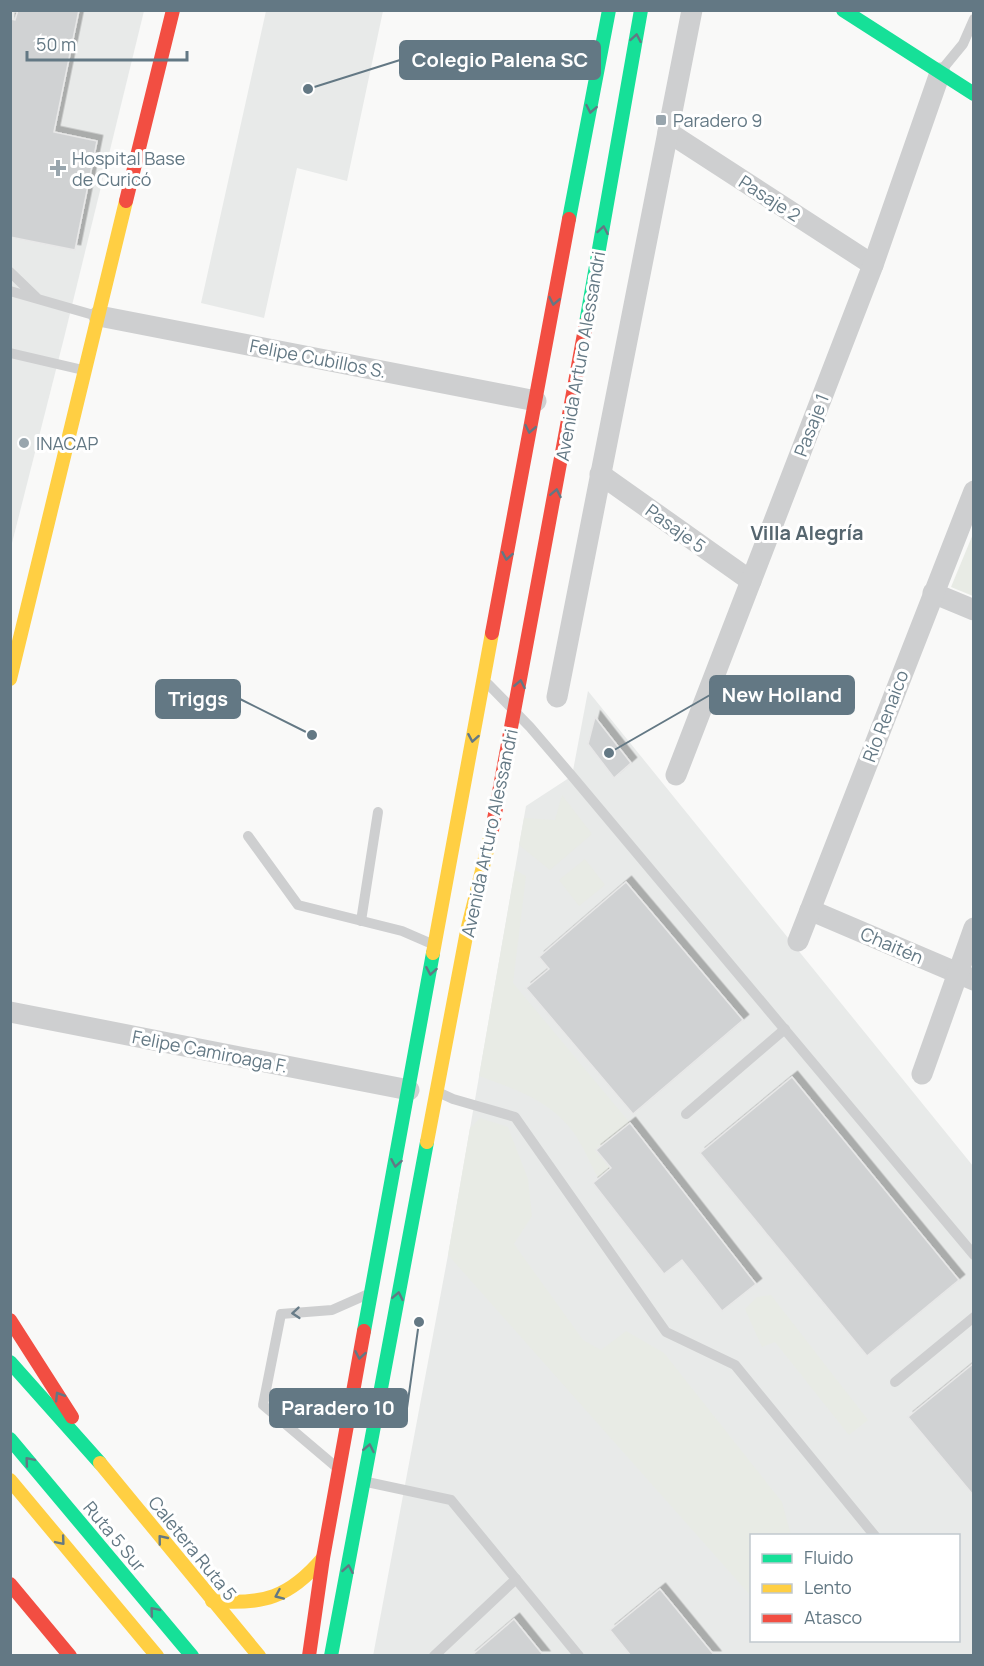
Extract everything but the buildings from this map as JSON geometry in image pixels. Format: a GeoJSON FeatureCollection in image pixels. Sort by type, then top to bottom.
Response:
{"type":"FeatureCollection","features":[{"type":"Feature","properties":{"kind":"main road"},"geometry":{"type":"LineString","coordinates":[[10,680],[173,10]]}},
{"type":"Feature","properties":{"kind":"main road","name":"Avenida Arturo Alessandri"},"geometry":{"type":"LineString","coordinates":[[309,1656],[339,1469],[609,10]]}},
{"type":"Feature","properties":{"kind":"main road","name":"Avenida Arturo Alessandri"},"geometry":{"type":"LineString","coordinates":[[331,1656],[467,931],[498,804],[571,411],[641,10]]}},
{"type":"Feature","properties":{"kind":"main road"},"geometry":{"type":"LineString","coordinates":[[843,10],[974,94]]}},
{"type":"Feature","properties":{"kind":"main road"},"geometry":{"type":"LineString","coordinates":[[10,1320],[100,1463]]}},
{"type":"Feature","properties":{"kind":"main road"},"geometry":{"type":"LineString","coordinates":[[10,1362],[100,1463]]}},
{"type":"Feature","properties":{"kind":"main road","name":"Ruta 5 Sur"},"geometry":{"type":"LineString","coordinates":[[10,1439],[192,1656]]}},
{"type":"Feature","properties":{"kind":"main road","name":"Caletera Ruta 5"},"geometry":{"type":"LineString","coordinates":[[100,1463],[259,1656]]}},
{"type":"Feature","properties":{"kind":"main road"},"geometry":{"type":"LineString","coordinates":[[10,1480],[157,1656]]}},
{"type":"Feature","properties":{"kind":"main road"},"geometry":{"type":"LineString","coordinates":[[212,1601],[256,1603],[273,1599],[289,1591],[311,1574],[323,1558]]}},
{"type":"Feature","properties":{"kind":"main road"},"geometry":{"type":"LineString","coordinates":[[10,1584],[70,1656]]}},
{"type":"Feature","properties":{"kind":"main road"},"geometry":{"type":"LineString","coordinates":[[338,1627],[340,1656]]}},
{"type":"Feature","properties":{"kind":"street"},"geometry":{"type":"LineString","coordinates":[[557,697],[692,10]]}},
{"type":"Feature","properties":{"kind":"street","name":"Pasaje 1"},"geometry":{"type":"LineString","coordinates":[[676,775],[873,265],[940,73]]}},
{"type":"Feature","properties":{"kind":"street","name":"Pasaje 2"},"geometry":{"type":"LineString","coordinates":[[668,132],[873,265]]}},
{"type":"Feature","properties":{"kind":"street","name":"Felipe Cubillos S."},"geometry":{"type":"LineString","coordinates":[[99,316],[536,401]]}},
{"type":"Feature","properties":{"kind":"street","name":"Pasaje 5"},"geometry":{"type":"LineString","coordinates":[[600,474],[751,582]]}},
{"type":"Feature","properties":{"kind":"street","name":"Río Renaico"},"geometry":{"type":"LineString","coordinates":[[798,941],[974,491]]}},
{"type":"Feature","properties":{"kind":"street"},"geometry":{"type":"LineString","coordinates":[[933,593],[974,610]]}},
{"type":"Feature","properties":{"kind":"street","name":"Chaitén"},"geometry":{"type":"LineString","coordinates":[[810,910],[965,976]]}},
{"type":"Feature","properties":{"kind":"street"},"geometry":{"type":"LineString","coordinates":[[922,1074],[965,976],[974,928]]}},
{"type":"Feature","properties":{"kind":"street","name":"Felipe Camiroaga F."},"geometry":{"type":"LineString","coordinates":[[10,1012],[409,1090]]}},
{"type":"Feature","properties":{"kind":"lane"},"geometry":{"type":"LineString","coordinates":[[940,73],[963,44],[974,19]]}},
{"type":"Feature","properties":{"kind":"lane"},"geometry":{"type":"LineString","coordinates":[[10,272],[37,298]]}},
{"type":"Feature","properties":{"kind":"lane"},"geometry":{"type":"LineString","coordinates":[[10,291],[99,316]]}},
{"type":"Feature","properties":{"kind":"lane"},"geometry":{"type":"LineString","coordinates":[[10,353],[86,371]]}},
{"type":"Feature","properties":{"kind":"lane"},"geometry":{"type":"LineString","coordinates":[[484,680],[572,776],[974,1255]]}},
{"type":"Feature","properties":{"kind":"lane"},"geometry":{"type":"LineString","coordinates":[[361,921],[378,812]]}},
{"type":"Feature","properties":{"kind":"lane"},"geometry":{"type":"LineString","coordinates":[[248,836],[298,905],[402,931],[435,945]]}},
{"type":"Feature","properties":{"kind":"lane"},"geometry":{"type":"LineString","coordinates":[[686,1114],[785,1029]]}},
{"type":"Feature","properties":{"kind":"lane"},"geometry":{"type":"LineString","coordinates":[[438,1092],[453,1099],[515,1117],[666,1332],[735,1365],[873,1534]]}},
{"type":"Feature","properties":{"kind":"lane"},"geometry":{"type":"LineString","coordinates":[[339,1469],[263,1405],[281,1314],[332,1310],[372,1292]]}},
{"type":"Feature","properties":{"kind":"lane"},"geometry":{"type":"LineString","coordinates":[[895,1382],[974,1317]]}},
{"type":"Feature","properties":{"kind":"lane"},"geometry":{"type":"LineString","coordinates":[[363,1481],[451,1500],[579,1656]]}},
{"type":"Feature","properties":{"kind":"lane"},"geometry":{"type":"LineString","coordinates":[[434,1656],[516,1579]]}},
{"type":"Feature","properties":{"kind":"shaded area","name":"Hospital Base de Curicó"},"geometry":{"type":"Polygon","coordinates":[[[11,11],[144,11],[11,547],[11,11]]]}},
{"type":"Feature","properties":{"kind":"shaded area"},"geometry":{"type":"Polygon","coordinates":[[[266,11],[383,11],[347,181],[297,168],[264,318],[201,303],[266,11]]]}},
{"type":"Feature","properties":{"kind":"shaded area"},"geometry":{"type":"Polygon","coordinates":[[[973,534],[973,596],[951,587],[973,534]]]}},
{"type":"Feature","properties":{"kind":"shaded area"},"geometry":{"type":"Polygon","coordinates":[[[588,691],[973,1166],[973,1655],[373,1656],[448,1255],[526,806],[572,776],[588,691]]]}},
{"type":"Feature","properties":{"kind":"shaded area"},"geometry":{"type":"Polygon","coordinates":[[[562,795],[592,834],[550,870],[519,845],[524,818],[555,820],[562,795]]]}},
{"type":"Feature","properties":{"kind":"shaded area"},"geometry":{"type":"Polygon","coordinates":[[[585,859],[605,885],[579,906],[559,880],[585,859]]]}},
{"type":"Feature","properties":{"kind":"shaded area"},"geometry":{"type":"Polygon","coordinates":[[[515,870],[526,876],[513,983],[630,1123],[597,1150],[611,1168],[598,1178],[574,1133],[554,1112],[531,1097],[479,1076],[515,870]]]}},
{"type":"Feature","properties":{"kind":"shaded area"},"geometry":{"type":"Polygon","coordinates":[[[480,1118],[508,1127],[528,1179],[532,1216],[514,1244],[583,1340],[601,1350],[626,1331],[664,1353],[782,1502],[791,1534],[750,1534],[750,1595],[448,1255],[470,1128],[480,1118]]]}},
{"type":"Feature","properties":{"kind":"shaded area"},"geometry":{"type":"Polygon","coordinates":[[[771,1295],[868,1420],[849,1435],[775,1342],[762,1347],[745,1309],[757,1297],[771,1295]]]}},
{"type":"Feature","properties":{"kind":"traffic: fast"},"geometry":{"type":"LineString","coordinates":[[569,219],[609,10]]}},
{"type":"Feature","properties":{"kind":"traffic: fast"},"geometry":{"type":"LineString","coordinates":[[586,323],[641,10]]}},
{"type":"Feature","properties":{"kind":"traffic: fast"},"geometry":{"type":"LineString","coordinates":[[843,10],[974,94]]}},
{"type":"Feature","properties":{"kind":"traffic: fast"},"geometry":{"type":"LineString","coordinates":[[364,1331],[433,953]]}},
{"type":"Feature","properties":{"kind":"traffic: fast"},"geometry":{"type":"LineString","coordinates":[[331,1656],[427,1142]]}},
{"type":"Feature","properties":{"kind":"traffic: fast"},"geometry":{"type":"LineString","coordinates":[[10,1362],[100,1463]]}},
{"type":"Feature","properties":{"kind":"traffic: fast"},"geometry":{"type":"LineString","coordinates":[[10,1439],[192,1656]]}},
{"type":"Feature","properties":{"kind":"traffic: slow"},"geometry":{"type":"LineString","coordinates":[[10,679],[126,201]]}},
{"type":"Feature","properties":{"kind":"traffic: slow"},"geometry":{"type":"LineString","coordinates":[[433,953],[492,633]]}},
{"type":"Feature","properties":{"kind":"traffic: slow"},"geometry":{"type":"LineString","coordinates":[[427,1142],[467,931],[492,830]]}},
{"type":"Feature","properties":{"kind":"traffic: slow"},"geometry":{"type":"LineString","coordinates":[[100,1463],[259,1656]]}},
{"type":"Feature","properties":{"kind":"traffic: slow"},"geometry":{"type":"LineString","coordinates":[[10,1480],[157,1656]]}},
{"type":"Feature","properties":{"kind":"traffic: slow"},"geometry":{"type":"LineString","coordinates":[[212,1601],[246,1602],[274,1596],[298,1582],[323,1558]]}},
{"type":"Feature","properties":{"kind":"traffic: jam"},"geometry":{"type":"LineString","coordinates":[[126,201],[173,10]]}},
{"type":"Feature","properties":{"kind":"traffic: jam"},"geometry":{"type":"LineString","coordinates":[[492,633],[569,219]]}},
{"type":"Feature","properties":{"kind":"traffic: jam"},"geometry":{"type":"LineString","coordinates":[[492,830],[586,323]]}},
{"type":"Feature","properties":{"kind":"traffic: jam"},"geometry":{"type":"LineString","coordinates":[[10,1320],[72,1417]]}},
{"type":"Feature","properties":{"kind":"traffic: jam"},"geometry":{"type":"LineString","coordinates":[[309,1656],[323,1558],[364,1331]]}},
{"type":"Feature","properties":{"kind":"traffic: jam"},"geometry":{"type":"LineString","coordinates":[[10,1584],[70,1656]]}},
{"type":"Feature","properties":{"kind":"place","name":"Colegio Palena SC"},"geometry":{"type":"Point","coordinates":[308,89]}},
{"type":"Feature","properties":{"kind":"place","name":"Paradero 9"},"geometry":{"type":"Point","coordinates":[661,120]}},
{"type":"Feature","properties":{"kind":"place","name":"Hospital Base de Curicó"},"geometry":{"type":"Point","coordinates":[58,168]}},
{"type":"Feature","properties":{"kind":"place","name":"INACAP"},"geometry":{"type":"Point","coordinates":[24,443]}},
{"type":"Feature","properties":{"kind":"place","name":"Triggs"},"geometry":{"type":"Point","coordinates":[312,735]}},
{"type":"Feature","properties":{"kind":"place","name":"New Holland"},"geometry":{"type":"Point","coordinates":[609,753]}},
{"type":"Feature","properties":{"kind":"place","name":"Paradero 10"},"geometry":{"type":"Point","coordinates":[419,1322]}},
{"type":"Feature","properties":{"kind":"district","name":"Villa Alegría"},"geometry":{"type":"Point","coordinates":[807,532]}}]}
